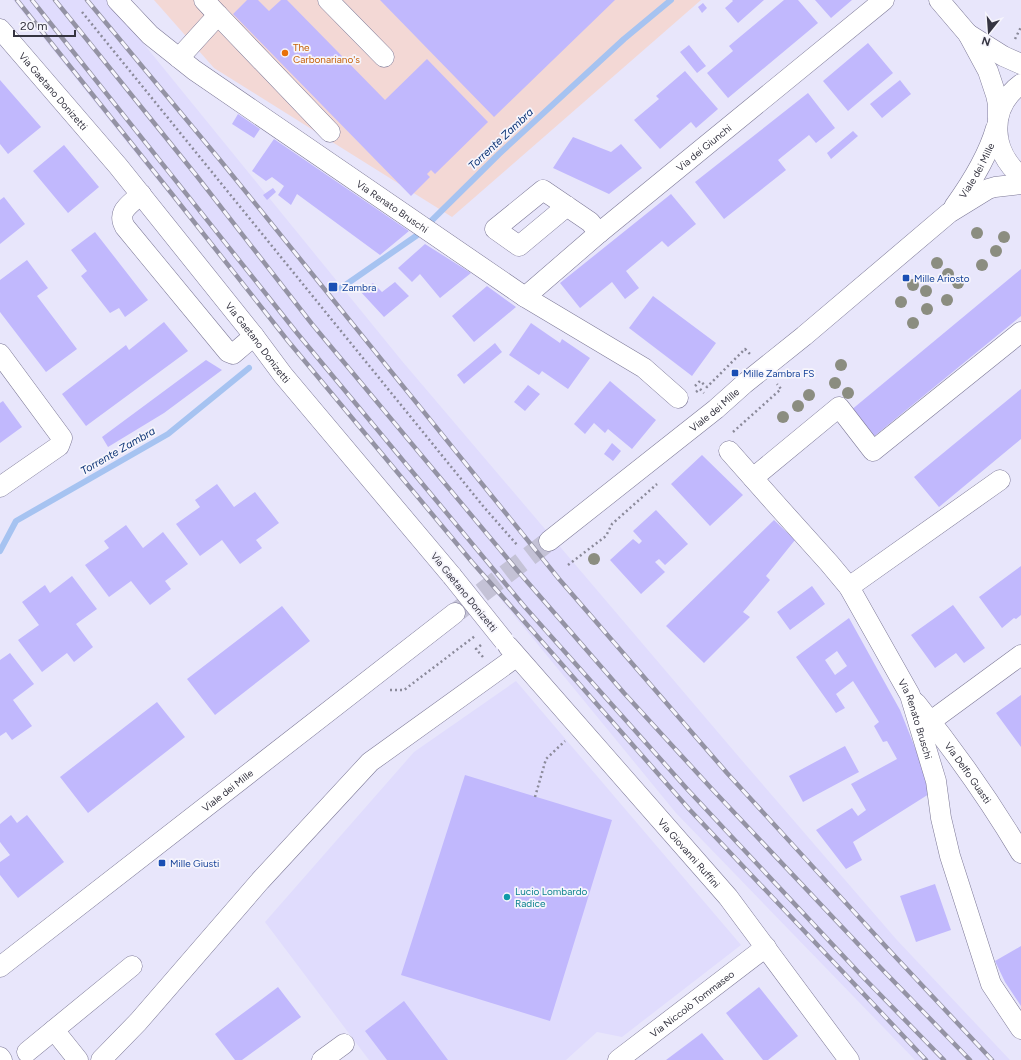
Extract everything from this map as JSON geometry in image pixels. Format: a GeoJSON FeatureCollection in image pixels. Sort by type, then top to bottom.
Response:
{"type":"FeatureCollection","features":[{"type":"Feature","properties":{"kind":"street","name":"Via Renato Bruschi"},"geometry":{"type":"LineString","coordinates":[[117,0],[150,35],[201,74],[525,297],[644,368],[678,398]]}},
{"type":"Feature","properties":{"kind":"street"},"geometry":{"type":"LineString","coordinates":[[204,0],[330,132]]}},
{"type":"Feature","properties":{"kind":"street"},"geometry":{"type":"LineString","coordinates":[[328,0],[384,57]]}},
{"type":"Feature","properties":{"kind":"street","name":"Via dei Giunchi"},"geometry":{"type":"LineString","coordinates":[[525,297],[599,233],[884,0]]}},
{"type":"Feature","properties":{"kind":"street"},"geometry":{"type":"LineString","coordinates":[[939,0],[968,34],[988,71],[997,99],[998,137],[1001,150],[1012,169],[1021,176]]}},
{"type":"Feature","properties":{"kind":"street"},"geometry":{"type":"LineString","coordinates":[[179,58],[218,15]]}},
{"type":"Feature","properties":{"kind":"street","name":"Via Gaetano Donizetti"},"geometry":{"type":"LineString","coordinates":[[0,28],[141,194],[254,336],[283,375],[452,576],[510,649]]}},
{"type":"Feature","properties":{"kind":"street"},"geometry":{"type":"LineString","coordinates":[[968,34],[1003,56],[1021,64]]}},
{"type":"Feature","properties":{"kind":"street","name":"Viale dei Mille"},"geometry":{"type":"LineString","coordinates":[[949,213],[976,173],[992,140],[1003,105],[1007,98],[1021,84]]}},
{"type":"Feature","properties":{"kind":"street","name":"Viale dei Mille"},"geometry":{"type":"LineString","coordinates":[[549,541],[716,409],[949,213],[988,189],[1021,184]]}},
{"type":"Feature","properties":{"kind":"street"},"geometry":{"type":"LineString","coordinates":[[141,194],[123,211],[121,217],[125,227],[228,352],[233,354],[238,351],[254,336]]}},
{"type":"Feature","properties":{"kind":"street"},"geometry":{"type":"LineString","coordinates":[[567,206],[590,222],[599,233]]}},
{"type":"Feature","properties":{"kind":"street"},"geometry":{"type":"LineString","coordinates":[[753,478],[839,407],[873,451],[1021,332]]}},
{"type":"Feature","properties":{"kind":"street"},"geometry":{"type":"LineString","coordinates":[[0,354],[62,438],[59,446],[0,487]]}},
{"type":"Feature","properties":{"kind":"street","name":"Via Renato Bruschi"},"geometry":{"type":"LineString","coordinates":[[729,451],[829,563],[848,587],[910,695],[936,781],[941,818],[950,856],[991,984],[1021,1029]]}},
{"type":"Feature","properties":{"kind":"street"},"geometry":{"type":"LineString","coordinates":[[848,587],[1000,480]]}},
{"type":"Feature","properties":{"kind":"street","name":"Viale dei Mille"},"geometry":{"type":"LineString","coordinates":[[0,967],[455,613]]}},
{"type":"Feature","properties":{"kind":"street"},"geometry":{"type":"LineString","coordinates":[[101,1060],[138,1022],[260,881],[370,762],[510,649]]}},
{"type":"Feature","properties":{"kind":"street","name":"Via Giovanni Ruffini"},"geometry":{"type":"LineString","coordinates":[[510,649],[728,897],[849,1060]]}},
{"type":"Feature","properties":{"kind":"street"},"geometry":{"type":"LineString","coordinates":[[932,721],[1021,654]]}},
{"type":"Feature","properties":{"kind":"street","name":"Via Delfo Guasti"},"geometry":{"type":"LineString","coordinates":[[910,695],[932,721],[1000,817],[1021,853]]}},
{"type":"Feature","properties":{"kind":"street","name":"Via Niccolò Tommaseo"},"geometry":{"type":"LineString","coordinates":[[618,1060],[766,947]]}},
{"type":"Feature","properties":{"kind":"street"},"geometry":{"type":"LineString","coordinates":[[27,1052],[132,966]]}},
{"type":"Feature","properties":{"kind":"street"},"geometry":{"type":"LineString","coordinates":[[54,1030],[78,1060]]}},
{"type":"Feature","properties":{"kind":"street"},"geometry":{"type":"LineString","coordinates":[[322,1060],[344,1044]]}},
{"type":"Feature","properties":{"kind":"path"},"geometry":{"type":"LineString","coordinates":[[82,12],[483,506],[518,546]]}},
{"type":"Feature","properties":{"kind":"path"},"geometry":{"type":"LineString","coordinates":[[1012,43],[1021,26]]}},
{"type":"Feature","properties":{"kind":"path"},"geometry":{"type":"LineString","coordinates":[[678,398],[680,399],[700,381],[707,387],[745,349],[753,357]]}},
{"type":"Feature","properties":{"kind":"path"},"geometry":{"type":"LineString","coordinates":[[729,451],[722,443],[781,389],[775,382]]}},
{"type":"Feature","properties":{"kind":"path"},"geometry":{"type":"LineString","coordinates":[[568,565],[606,536],[612,524],[657,484]]}},
{"type":"Feature","properties":{"kind":"path"},"geometry":{"type":"LineString","coordinates":[[390,690],[404,690],[478,634]]}},
{"type":"Feature","properties":{"kind":"path"},"geometry":{"type":"LineString","coordinates":[[478,644],[483,650]]}},
{"type":"Feature","properties":{"kind":"path"},"geometry":{"type":"LineString","coordinates":[[476,649],[485,659],[488,656]]}},
{"type":"Feature","properties":{"kind":"path"},"geometry":{"type":"LineString","coordinates":[[535,797],[546,759],[578,728]]}},
{"type":"Feature","properties":{"kind":"shaded area"},"geometry":{"type":"Polygon","coordinates":[[[13,0],[108,0],[402,361],[896,939],[1010,1060],[915,1060],[676,813],[145,165],[13,0]]]}},
{"type":"Feature","properties":{"kind":"shaded area"},"geometry":{"type":"Polygon","coordinates":[[[154,0],[701,0],[452,217],[214,68],[154,0]]]}},
{"type":"Feature","properties":{"kind":"shaded area"},"geometry":{"type":"Polygon","coordinates":[[[516,681],[741,945],[622,1037],[597,1032],[566,1060],[369,1060],[265,922],[414,752],[516,681]]]}},
{"type":"Feature","properties":{"kind":"building"},"geometry":{"type":"Polygon","coordinates":[[[247,0],[258,0],[269,11],[281,0],[287,0],[385,100],[427,59],[488,122],[435,174],[431,170],[427,174],[430,177],[411,196],[233,14],[247,0]]]}},
{"type":"Feature","properties":{"kind":"building"},"geometry":{"type":"Polygon","coordinates":[[[380,0],[615,0],[494,117],[380,0]]]}},
{"type":"Feature","properties":{"kind":"building"},"geometry":{"type":"Polygon","coordinates":[[[732,0],[764,0],[738,23],[725,8],[733,1],[732,0]]]}},
{"type":"Feature","properties":{"kind":"building"},"geometry":{"type":"Polygon","coordinates":[[[784,0],[798,0],[818,23],[728,98],[707,73],[733,51],[729,46],[784,0]]]}},
{"type":"Feature","properties":{"kind":"building"},"geometry":{"type":"Polygon","coordinates":[[[815,0],[852,0],[831,18],[815,0]]]}},
{"type":"Feature","properties":{"kind":"building"},"geometry":{"type":"Polygon","coordinates":[[[703,3],[707,8],[702,13],[698,7],[703,3]]]}},
{"type":"Feature","properties":{"kind":"building"},"geometry":{"type":"Polygon","coordinates":[[[868,43],[893,73],[848,111],[823,81],[868,43]]]}},
{"type":"Feature","properties":{"kind":"building"},"geometry":{"type":"Polygon","coordinates":[[[689,45],[706,66],[697,73],[680,52],[689,45]]]}},
{"type":"Feature","properties":{"kind":"building"},"geometry":{"type":"Polygon","coordinates":[[[685,71],[718,109],[696,128],[691,122],[660,149],[634,120],[659,99],[656,96],[685,71]]]}},
{"type":"Feature","properties":{"kind":"building"},"geometry":{"type":"Polygon","coordinates":[[[0,80],[41,127],[8,154],[0,144],[0,80]]]}},
{"type":"Feature","properties":{"kind":"building"},"geometry":{"type":"Polygon","coordinates":[[[900,80],[911,94],[882,118],[870,104],[900,80]]]}},
{"type":"Feature","properties":{"kind":"building"},"geometry":{"type":"Polygon","coordinates":[[[808,93],[835,128],[816,143],[809,135],[778,160],[786,170],[724,219],[695,182],[808,93]]]}},
{"type":"Feature","properties":{"kind":"building"},"geometry":{"type":"Polygon","coordinates":[[[238,114],[260,129],[254,138],[232,124],[238,114]]]}},
{"type":"Feature","properties":{"kind":"building"},"geometry":{"type":"Polygon","coordinates":[[[853,131],[858,136],[831,159],[827,153],[853,131]]]}},
{"type":"Feature","properties":{"kind":"building"},"geometry":{"type":"Polygon","coordinates":[[[573,137],[611,152],[621,144],[642,168],[609,194],[553,168],[573,137]]]}},
{"type":"Feature","properties":{"kind":"building"},"geometry":{"type":"Polygon","coordinates":[[[274,139],[409,231],[380,255],[297,194],[291,205],[278,195],[284,186],[272,177],[266,181],[252,171],[274,139]]]}},
{"type":"Feature","properties":{"kind":"building"},"geometry":{"type":"Polygon","coordinates":[[[64,145],[99,187],[68,213],[33,171],[64,145]]]}},
{"type":"Feature","properties":{"kind":"building"},"geometry":{"type":"Polygon","coordinates":[[[273,188],[276,192],[267,200],[263,195],[273,188]]]}},
{"type":"Feature","properties":{"kind":"building"},"geometry":{"type":"Polygon","coordinates":[[[671,194],[696,224],[668,247],[662,241],[626,271],[639,288],[625,299],[612,282],[580,308],[560,283],[671,194]]]}},
{"type":"Feature","properties":{"kind":"building"},"geometry":{"type":"Polygon","coordinates":[[[4,197],[25,224],[0,244],[0,200],[4,197]]]}},
{"type":"Feature","properties":{"kind":"building"},"geometry":{"type":"Polygon","coordinates":[[[95,232],[148,300],[125,317],[119,308],[110,313],[81,276],[87,271],[71,250],[95,232]]]}},
{"type":"Feature","properties":{"kind":"building"},"geometry":{"type":"Polygon","coordinates":[[[425,244],[471,273],[440,298],[420,274],[412,282],[398,268],[425,244]]]}},
{"type":"Feature","properties":{"kind":"building"},"geometry":{"type":"Polygon","coordinates":[[[27,260],[48,288],[37,296],[77,349],[46,372],[0,312],[0,280],[27,260]]]}},
{"type":"Feature","properties":{"kind":"building"},"geometry":{"type":"Polygon","coordinates":[[[1021,269],[1021,316],[872,438],[850,411],[1021,269]]]}},
{"type":"Feature","properties":{"kind":"building"},"geometry":{"type":"Polygon","coordinates":[[[395,282],[409,296],[384,317],[360,291],[373,283],[382,292],[395,282]]]}},
{"type":"Feature","properties":{"kind":"building"},"geometry":{"type":"Polygon","coordinates":[[[487,286],[516,307],[474,342],[452,316],[487,286]]]}},
{"type":"Feature","properties":{"kind":"building"},"geometry":{"type":"Polygon","coordinates":[[[653,296],[716,343],[692,376],[629,328],[653,296]]]}},
{"type":"Feature","properties":{"kind":"building"},"geometry":{"type":"Polygon","coordinates":[[[164,322],[188,351],[86,426],[62,394],[126,345],[129,350],[164,322]]]}},
{"type":"Feature","properties":{"kind":"building"},"geometry":{"type":"Polygon","coordinates":[[[531,323],[560,343],[562,339],[590,358],[568,389],[542,371],[539,375],[509,355],[531,323]]]}},
{"type":"Feature","properties":{"kind":"building"},"geometry":{"type":"Polygon","coordinates":[[[495,343],[502,352],[464,384],[457,375],[495,343]]]}},
{"type":"Feature","properties":{"kind":"building"},"geometry":{"type":"Polygon","coordinates":[[[206,360],[222,370],[164,413],[108,447],[102,437],[206,360]]]}},
{"type":"Feature","properties":{"kind":"building"},"geometry":{"type":"Polygon","coordinates":[[[610,381],[656,420],[632,449],[608,429],[605,433],[594,423],[585,434],[574,424],[610,381]]]}},
{"type":"Feature","properties":{"kind":"building"},"geometry":{"type":"Polygon","coordinates":[[[528,385],[540,394],[525,411],[514,402],[528,385]]]}},
{"type":"Feature","properties":{"kind":"building"},"geometry":{"type":"Polygon","coordinates":[[[1021,389],[1021,439],[939,507],[914,477],[1021,389]]]}},
{"type":"Feature","properties":{"kind":"building"},"geometry":{"type":"Polygon","coordinates":[[[3,401],[22,427],[0,443],[0,403],[3,401]]]}},
{"type":"Feature","properties":{"kind":"building"},"geometry":{"type":"Polygon","coordinates":[[[612,443],[621,451],[613,461],[604,454],[612,443]]]}},
{"type":"Feature","properties":{"kind":"building"},"geometry":{"type":"Polygon","coordinates":[[[702,455],[743,495],[710,526],[671,484],[702,455]]]}},
{"type":"Feature","properties":{"kind":"building"},"geometry":{"type":"Polygon","coordinates":[[[217,484],[234,507],[255,492],[279,523],[256,540],[262,548],[240,564],[222,540],[200,556],[176,524],[200,507],[195,500],[217,484]]]}},
{"type":"Feature","properties":{"kind":"building"},"geometry":{"type":"Polygon","coordinates":[[[656,510],[688,544],[665,565],[659,559],[655,562],[665,572],[641,594],[610,560],[633,539],[639,544],[642,541],[633,531],[656,510]]]}},
{"type":"Feature","properties":{"kind":"building"},"geometry":{"type":"Polygon","coordinates":[[[774,520],[795,540],[766,576],[770,580],[743,612],[750,617],[704,663],[666,626],[774,520]]]}},
{"type":"Feature","properties":{"kind":"building"},"geometry":{"type":"Polygon","coordinates":[[[126,525],[143,548],[163,532],[188,564],[165,581],[171,589],[150,605],[131,581],[109,597],[85,565],[109,548],[104,541],[126,525]]]}},
{"type":"Feature","properties":{"kind":"building"},"geometry":{"type":"Polygon","coordinates":[[[1021,566],[1021,615],[1016,619],[1014,618],[1002,628],[979,597],[1021,566]]]}},
{"type":"Feature","properties":{"kind":"building"},"geometry":{"type":"Polygon","coordinates":[[[72,576],[97,609],[76,624],[93,647],[74,662],[67,653],[42,672],[18,640],[39,625],[22,602],[45,585],[50,593],[72,576]]]}},
{"type":"Feature","properties":{"kind":"building"},"geometry":{"type":"Polygon","coordinates":[[[812,586],[825,604],[790,630],[777,612],[812,586]]]}},
{"type":"Feature","properties":{"kind":"building"},"geometry":{"type":"Polygon","coordinates":[[[953,605],[985,648],[964,663],[956,653],[935,668],[911,635],[953,605]]]}},
{"type":"Feature","properties":{"kind":"building"},"geometry":{"type":"Polygon","coordinates":[[[282,606],[310,641],[215,715],[187,679],[282,606]]]}},
{"type":"Feature","properties":{"kind":"building"},"geometry":{"type":"Polygon","coordinates":[[[849,618],[900,710],[926,775],[929,794],[853,842],[862,860],[846,869],[816,830],[852,808],[858,816],[866,810],[851,784],[897,759],[887,741],[883,742],[874,726],[879,722],[853,681],[836,694],[845,708],[836,713],[796,657],[849,618]],[[837,651],[825,660],[835,675],[847,666],[837,651]]]}},
{"type":"Feature","properties":{"kind":"building"},"geometry":{"type":"Polygon","coordinates":[[[10,653],[34,684],[13,700],[32,726],[12,740],[6,732],[0,736],[0,660],[10,653]]]}},
{"type":"Feature","properties":{"kind":"building"},"geometry":{"type":"Polygon","coordinates":[[[1021,695],[1021,747],[996,713],[1021,695]]]}},
{"type":"Feature","properties":{"kind":"building"},"geometry":{"type":"Polygon","coordinates":[[[157,702],[185,737],[88,813],[60,777],[157,702]]]}},
{"type":"Feature","properties":{"kind":"building"},"geometry":{"type":"Polygon","coordinates":[[[845,746],[859,772],[803,802],[789,776],[845,746]]]}},
{"type":"Feature","properties":{"kind":"building","name":"Lucio Lombardo Radice"},"geometry":{"type":"Polygon","coordinates":[[[465,775],[612,820],[550,1021],[401,975],[465,775]]]}},
{"type":"Feature","properties":{"kind":"building"},"geometry":{"type":"Polygon","coordinates":[[[11,815],[17,823],[27,815],[64,862],[18,898],[0,875],[0,862],[10,855],[0,842],[0,824],[11,815]]]}},
{"type":"Feature","properties":{"kind":"building"},"geometry":{"type":"Polygon","coordinates":[[[935,884],[951,930],[916,942],[900,896],[935,884]]]}},
{"type":"Feature","properties":{"kind":"building"},"geometry":{"type":"Polygon","coordinates":[[[1021,946],[1021,1006],[1005,982],[995,961],[1021,946]]]}},
{"type":"Feature","properties":{"kind":"building"},"geometry":{"type":"Polygon","coordinates":[[[278,987],[301,1017],[242,1060],[235,1060],[215,1034],[278,987]]]}},
{"type":"Feature","properties":{"kind":"building"},"geometry":{"type":"Polygon","coordinates":[[[759,987],[798,1036],[768,1060],[763,1060],[726,1013],[759,987]]]}},
{"type":"Feature","properties":{"kind":"building"},"geometry":{"type":"Polygon","coordinates":[[[404,1001],[448,1060],[387,1060],[365,1031],[404,1001]]]}},
{"type":"Feature","properties":{"kind":"building"},"geometry":{"type":"Polygon","coordinates":[[[702,1033],[724,1060],[666,1060],[702,1033]]]}},
{"type":"Feature","properties":{"kind":"waterway","name":"Torrente Zambra"},"geometry":{"type":"LineString","coordinates":[[341,288],[416,236],[499,154],[624,39],[671,0]]}},
{"type":"Feature","properties":{"kind":"waterway","name":"Torrente Zambra"},"geometry":{"type":"LineString","coordinates":[[0,551],[16,521],[168,434],[249,368]]}},
{"type":"Feature","properties":{"kind":"tunnel"},"geometry":{"type":"LineString","coordinates":[[458,611],[549,541]]}},
{"type":"Feature","properties":{"kind":"railway"},"geometry":{"type":"LineString","coordinates":[[17,0],[288,341],[472,562],[689,809],[926,1060]]}},
{"type":"Feature","properties":{"kind":"railway"},"geometry":{"type":"LineString","coordinates":[[32,0],[297,333],[524,606],[688,790],[862,976],[944,1060]]}},
{"type":"Feature","properties":{"kind":"railway"},"geometry":{"type":"LineString","coordinates":[[55,0],[196,175],[312,324],[517,570],[624,693],[711,788],[875,962],[970,1060]]}},
{"type":"Feature","properties":{"kind":"railway"},"geometry":{"type":"LineString","coordinates":[[87,0],[220,160],[559,579],[727,773],[992,1060]]}},
{"type":"Feature","properties":{"kind":"place","name":"The Carbonariano's"},"geometry":{"type":"Point","coordinates":[285,53]}},
{"type":"Feature","properties":{"kind":"place","name":"Mille Ariosto"},"geometry":{"type":"Point","coordinates":[906,278]}},
{"type":"Feature","properties":{"kind":"place","name":"Zambra"},"geometry":{"type":"Point","coordinates":[333,287]}},
{"type":"Feature","properties":{"kind":"place","name":"Mille Zambra FS"},"geometry":{"type":"Point","coordinates":[735,373]}},
{"type":"Feature","properties":{"kind":"place","name":"Mille Giusti"},"geometry":{"type":"Point","coordinates":[162,863]}},
{"type":"Feature","properties":{"kind":"place","name":"Lucio Lombardo Radice"},"geometry":{"type":"Point","coordinates":[507,897]}}]}
